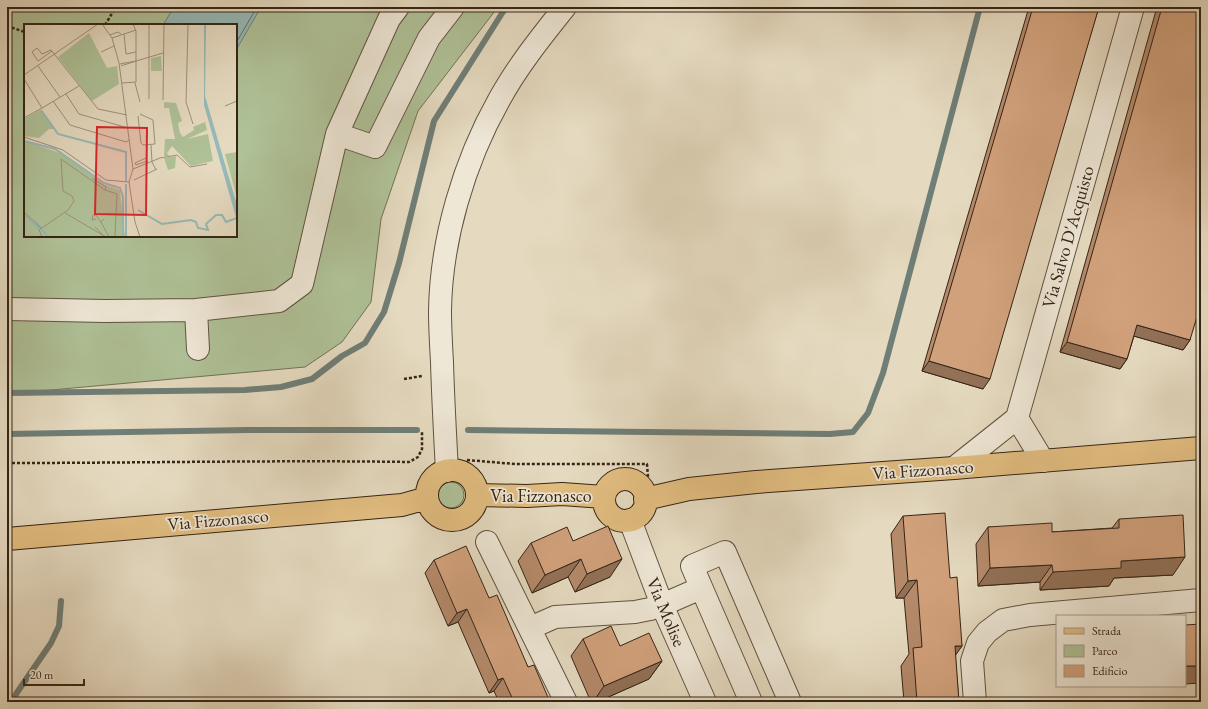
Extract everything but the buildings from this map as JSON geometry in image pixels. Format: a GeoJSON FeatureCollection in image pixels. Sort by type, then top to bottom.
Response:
{"type":"FeatureCollection","features":[{"type":"Feature","properties":{"kind":"main road","name":"Via Fizzonasco"},"geometry":{"type":"LineString","coordinates":[[630,520],[623,521],[616,519],[606,510],[604,503],[604,497],[610,485],[622,479],[635,482],[641,486],[645,499],[689,489],[756,482],[1201,448]]}},
{"type":"Feature","properties":{"kind":"main road"},"geometry":{"type":"LineString","coordinates":[[452,459],[462,472],[473,481],[477,495],[476,504],[472,511],[458,520],[449,520],[434,513],[427,498],[428,490],[434,478],[452,459]]}},
{"type":"Feature","properties":{"kind":"main road","name":"Via Fizzonasco"},"geometry":{"type":"LineString","coordinates":[[477,495],[527,496],[562,494],[604,497]]}},
{"type":"Feature","properties":{"kind":"main road","name":"Via Fizzonasco"},"geometry":{"type":"LineString","coordinates":[[7,539],[402,504],[427,498]]}},
{"type":"Feature","properties":{"kind":"main road"},"geometry":{"type":"LineString","coordinates":[[630,520],[641,512],[645,506],[645,499]]}},
{"type":"Feature","properties":{"kind":"street"},"geometry":{"type":"LineString","coordinates":[[7,309],[105,311],[196,310],[279,301],[302,284],[338,134],[389,19],[398,7]]}},
{"type":"Feature","properties":{"kind":"street"},"geometry":{"type":"LineString","coordinates":[[338,134],[374,147],[429,38],[453,7]]}},
{"type":"Feature","properties":{"kind":"street"},"geometry":{"type":"LineString","coordinates":[[452,459],[440,310],[443,268],[451,225],[464,176],[479,140],[499,100],[523,62],[565,7]]}},
{"type":"Feature","properties":{"kind":"street","name":"Via Salvo D'Acquisto"},"geometry":{"type":"LineString","coordinates":[[1017,418],[1133,7]]}},
{"type":"Feature","properties":{"kind":"street"},"geometry":{"type":"LineString","coordinates":[[196,310],[198,349]]}},
{"type":"Feature","properties":{"kind":"street"},"geometry":{"type":"LineString","coordinates":[[954,468],[1017,418],[1043,461]]}},
{"type":"Feature","properties":{"kind":"street","name":"Via Molise"},"geometry":{"type":"LineString","coordinates":[[630,520],[662,606],[705,702]]}},
{"type":"Feature","properties":{"kind":"street"},"geometry":{"type":"LineString","coordinates":[[487,542],[566,702]]}},
{"type":"Feature","properties":{"kind":"street"},"geometry":{"type":"LineString","coordinates":[[751,702],[692,566],[725,552],[790,702]]}},
{"type":"Feature","properties":{"kind":"street"},"geometry":{"type":"LineString","coordinates":[[530,628],[555,617],[636,612],[662,606],[701,588]]}},
{"type":"Feature","properties":{"kind":"street"},"geometry":{"type":"LineString","coordinates":[[975,702],[972,661],[978,643],[987,632],[1003,620],[1030,615],[1201,600]]}},
{"type":"Feature","properties":{"kind":"path"},"geometry":{"type":"LineString","coordinates":[[106,24],[116,7]]}},
{"type":"Feature","properties":{"kind":"path"},"geometry":{"type":"LineString","coordinates":[[7,26],[24,32]]}},
{"type":"Feature","properties":{"kind":"path"},"geometry":{"type":"LineString","coordinates":[[7,463],[409,462],[418,457],[422,448],[422,425]]}},
{"type":"Feature","properties":{"kind":"path"},"geometry":{"type":"LineString","coordinates":[[452,459],[495,463],[647,464]]}},
{"type":"Feature","properties":{"kind":"green space"},"geometry":{"type":"Polygon","coordinates":[[[7,7],[498,7],[418,111],[381,219],[371,302],[342,342],[305,367],[7,394],[7,7]]]}},
{"type":"Feature","properties":{"kind":"green space"},"geometry":{"type":"Polygon","coordinates":[[[451,482],[460,486],[464,495],[460,504],[451,508],[442,504],[438,495],[442,486],[451,482]]]}},
{"type":"Feature","properties":{"kind":"water"},"geometry":{"type":"Polygon","coordinates":[[[174,7],[261,7],[237,48],[237,24],[164,24],[174,7]]]}},
{"type":"Feature","properties":{"kind":"waterway"},"geometry":{"type":"LineString","coordinates":[[7,393],[245,390],[281,387],[312,379],[342,356],[365,343],[384,312],[399,263],[434,121],[506,7]]}},
{"type":"Feature","properties":{"kind":"waterway"},"geometry":{"type":"LineString","coordinates":[[468,430],[830,434],[853,432],[868,413],[883,373],[980,7]]}},
{"type":"Feature","properties":{"kind":"waterway"},"geometry":{"type":"LineString","coordinates":[[7,434],[248,430],[417,430]]}},
{"type":"Feature","properties":{"kind":"waterway"},"geometry":{"type":"LineString","coordinates":[[13,702],[16,694],[51,643],[59,626],[61,601]]}}]}
